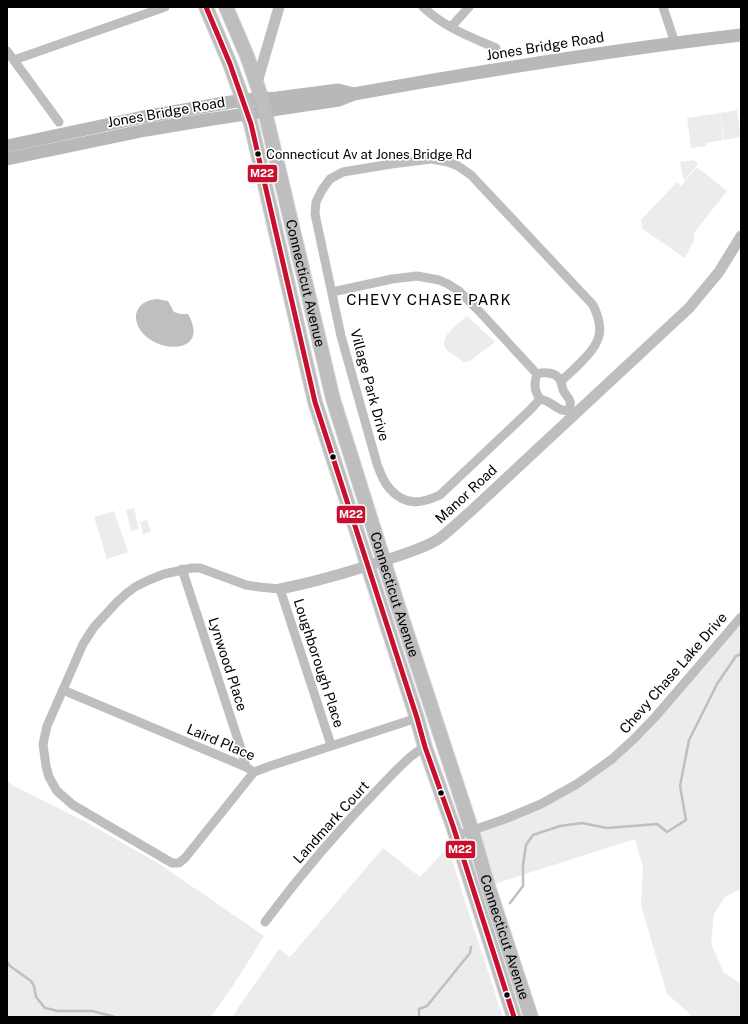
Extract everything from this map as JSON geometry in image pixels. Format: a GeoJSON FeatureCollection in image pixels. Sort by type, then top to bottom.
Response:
{"type":"FeatureCollection","features":[{"type":"Feature","properties":{"kind":"main road","name":"Connecticut Avenue"},"geometry":{"type":"LineString","coordinates":[[206,7],[230,64],[255,102],[333,399],[397,603],[531,1017]]}},
{"type":"Feature","properties":{"kind":"main road","name":"Connecticut Avenue"},"geometry":{"type":"LineString","coordinates":[[226,7],[257,83],[255,102],[247,114],[315,402],[425,747],[456,836],[514,1017]]}},
{"type":"Feature","properties":{"kind":"main road","name":"Jones Bridge Road"},"geometry":{"type":"LineString","coordinates":[[7,146],[143,118],[255,102],[339,100],[354,94],[508,67],[741,35]]}},
{"type":"Feature","properties":{"kind":"main road","name":"Jones Bridge Road"},"geometry":{"type":"LineString","coordinates":[[7,159],[146,130],[247,114]]}},
{"type":"Feature","properties":{"kind":"street"},"geometry":{"type":"LineString","coordinates":[[14,60],[165,7]]}},
{"type":"Feature","properties":{"kind":"street"},"geometry":{"type":"LineString","coordinates":[[257,83],[279,7]]}},
{"type":"Feature","properties":{"kind":"street"},"geometry":{"type":"LineString","coordinates":[[423,7],[451,28],[496,48]]}},
{"type":"Feature","properties":{"kind":"street"},"geometry":{"type":"LineString","coordinates":[[451,28],[469,7]]}},
{"type":"Feature","properties":{"kind":"street"},"geometry":{"type":"LineString","coordinates":[[663,7],[675,43]]}},
{"type":"Feature","properties":{"kind":"street"},"geometry":{"type":"LineString","coordinates":[[7,51],[59,122]]}},
{"type":"Feature","properties":{"kind":"street","name":"Village Park Drive"},"geometry":{"type":"LineString","coordinates":[[540,399],[440,495],[424,502],[416,502],[398,496],[389,488],[382,477],[377,464],[341,336],[315,214],[316,202],[321,191],[330,179],[343,172],[358,169],[431,159],[448,162],[458,166],[471,175],[593,305],[597,314],[600,329],[599,339],[592,352],[561,381]]}},
{"type":"Feature","properties":{"kind":"street","name":"Manor Road"},"geometry":{"type":"LineString","coordinates":[[250,769],[185,858],[179,863],[172,863],[73,806],[57,791],[49,777],[46,766],[43,744],[47,726],[86,638],[117,602],[127,593],[149,580],[182,569],[200,568],[246,585],[280,589],[384,561],[430,544],[439,539],[571,412],[689,308],[719,272],[741,236]]}},
{"type":"Feature","properties":{"kind":"street"},"geometry":{"type":"LineString","coordinates":[[332,292],[392,279],[409,277],[418,276],[439,280],[459,291],[537,374]]}},
{"type":"Feature","properties":{"kind":"street"},"geometry":{"type":"LineString","coordinates":[[547,373],[558,377],[571,402],[571,412],[559,409],[540,399],[535,387],[537,374],[547,373]]}},
{"type":"Feature","properties":{"kind":"street","name":"Lynwood Place"},"geometry":{"type":"LineString","coordinates":[[182,569],[250,769]]}},
{"type":"Feature","properties":{"kind":"street","name":"Loughborough Place"},"geometry":{"type":"LineString","coordinates":[[280,589],[331,745]]}},
{"type":"Feature","properties":{"kind":"street","name":"Chevy Chase Lake Drive"},"geometry":{"type":"LineString","coordinates":[[456,836],[505,819],[541,804],[577,784],[612,759],[656,716],[741,617]]}},
{"type":"Feature","properties":{"kind":"street","name":"Laird Place"},"geometry":{"type":"LineString","coordinates":[[62,690],[250,769],[270,766],[417,718]]}},
{"type":"Feature","properties":{"kind":"street","name":"Landmark Court"},"geometry":{"type":"LineString","coordinates":[[265,922],[348,821],[397,770],[417,752],[425,747]]}},
{"type":"Feature","properties":{"kind":"shaded area"},"geometry":{"type":"Polygon","coordinates":[[[737,110],[741,137],[724,140],[720,113],[737,110]]]}},
{"type":"Feature","properties":{"kind":"shaded area"},"geometry":{"type":"Polygon","coordinates":[[[720,113],[723,140],[706,143],[706,146],[691,148],[687,118],[720,113]]]}},
{"type":"Feature","properties":{"kind":"shaded area"},"geometry":{"type":"Polygon","coordinates":[[[694,160],[698,164],[685,180],[683,178],[680,162],[694,160]]]}},
{"type":"Feature","properties":{"kind":"shaded area"},"geometry":{"type":"Polygon","coordinates":[[[697,167],[727,191],[694,233],[694,240],[685,258],[644,230],[641,220],[677,182],[681,186],[697,167]]]}},
{"type":"Feature","properties":{"kind":"shaded area"},"geometry":{"type":"Polygon","coordinates":[[[157,299],[168,301],[174,312],[188,314],[193,328],[192,338],[186,344],[177,347],[166,346],[155,342],[145,336],[138,326],[136,313],[141,305],[157,299]]]}},
{"type":"Feature","properties":{"kind":"shaded area"},"geometry":{"type":"Polygon","coordinates":[[[467,316],[495,342],[470,361],[464,362],[448,351],[444,341],[446,336],[454,327],[467,316]]]}},
{"type":"Feature","properties":{"kind":"shaded area"},"geometry":{"type":"Polygon","coordinates":[[[134,508],[139,529],[131,531],[126,510],[134,508]]]}},
{"type":"Feature","properties":{"kind":"shaded area"},"geometry":{"type":"Polygon","coordinates":[[[114,511],[128,552],[107,559],[94,517],[114,511]]]}},
{"type":"Feature","properties":{"kind":"shaded area"},"geometry":{"type":"Polygon","coordinates":[[[147,520],[151,532],[143,534],[140,522],[147,520]]]}},
{"type":"Feature","properties":{"kind":"shaded area"},"geometry":{"type":"Polygon","coordinates":[[[741,617],[741,889],[725,897],[714,914],[711,944],[724,973],[741,984],[741,1017],[691,1017],[689,1013],[667,994],[641,905],[643,868],[635,839],[488,886],[472,831],[505,819],[612,759],[741,617]]]}},
{"type":"Feature","properties":{"kind":"shaded area"},"geometry":{"type":"Polygon","coordinates":[[[7,780],[12,785],[86,822],[161,865],[264,936],[240,975],[211,1017],[7,1017],[7,780]]]}},
{"type":"Feature","properties":{"kind":"shaded area"},"geometry":{"type":"Polygon","coordinates":[[[448,847],[503,1017],[232,1017],[279,949],[290,957],[383,848],[420,877],[448,847]]]}},
{"type":"Feature","properties":{"kind":"waterway"},"geometry":{"type":"LineString","coordinates":[[510,903],[523,886],[523,865],[526,845],[533,835],[560,826],[582,823],[607,828],[657,824],[667,832],[686,820],[680,786],[689,740],[717,684],[736,656],[741,654]]}},
{"type":"Feature","properties":{"kind":"waterway"},"geometry":{"type":"LineString","coordinates":[[419,1017],[419,1009],[427,1006],[470,953],[471,947]]}},
{"type":"Feature","properties":{"kind":"waterway"},"geometry":{"type":"LineString","coordinates":[[7,962],[10,966],[31,981],[34,986],[36,997],[45,1008],[58,1011],[92,1011],[115,1017]]}},
{"type":"Feature","properties":{"kind":"transit line","name":"M22"},"geometry":{"type":"LineString","coordinates":[[206,7],[230,64],[251,124],[315,402],[425,747],[453,826],[514,1017]]}},
{"type":"Feature","properties":{"kind":"place","name":"Connecticut Av at Jones Bridge Rd"},"geometry":{"type":"Point","coordinates":[258,154]}},
{"type":"Feature","properties":{"kind":"district","name":"CHEVY CHASE PARK"},"geometry":{"type":"Point","coordinates":[429,300]}}]}
